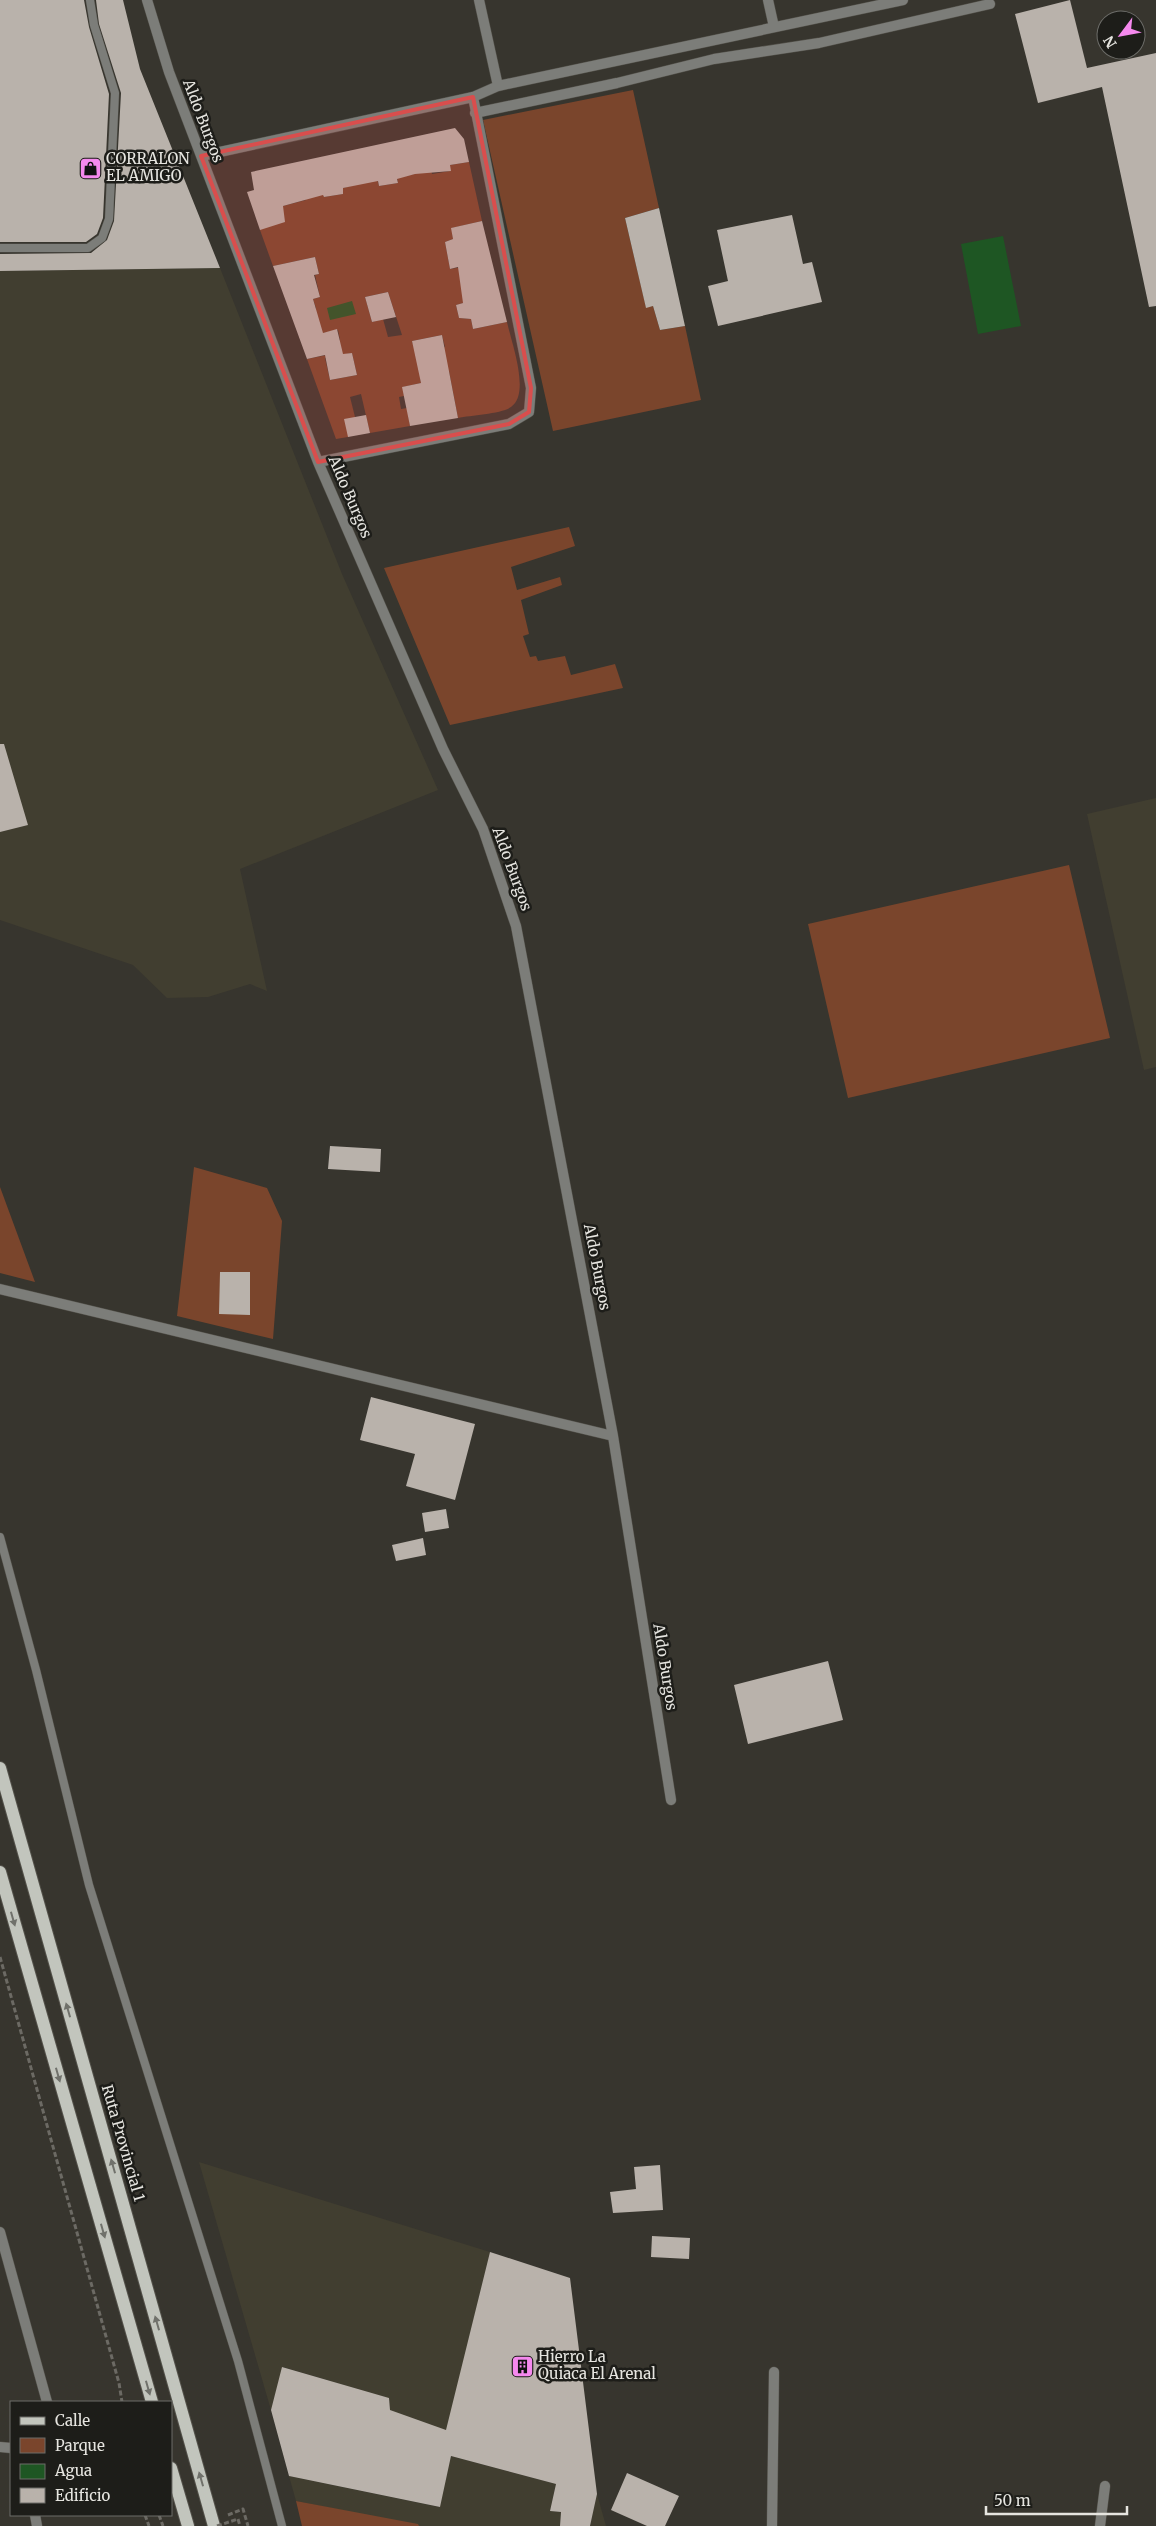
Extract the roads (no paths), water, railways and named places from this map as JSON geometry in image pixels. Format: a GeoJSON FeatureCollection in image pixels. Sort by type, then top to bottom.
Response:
{"type":"FeatureCollection","features":[{"type":"Feature","properties":{"kind":"main road","name":"Ruta Provincial 1"},"geometry":{"type":"LineString","coordinates":[[0,1768],[216,2526]]}},
{"type":"Feature","properties":{"kind":"main road"},"geometry":{"type":"LineString","coordinates":[[0,1872],[152,2401]]}},
{"type":"Feature","properties":{"kind":"main road"},"geometry":{"type":"LineString","coordinates":[[172,2471],[188,2526]]}},
{"type":"Feature","properties":{"kind":"street","name":"Aldo Burgos"},"geometry":{"type":"LineString","coordinates":[[149,0],[169,72],[318,462],[443,749],[483,829],[516,926],[613,1436],[671,1800]]}},
{"type":"Feature","properties":{"kind":"street"},"geometry":{"type":"LineString","coordinates":[[479,0],[498,86]]}},
{"type":"Feature","properties":{"kind":"street"},"geometry":{"type":"LineString","coordinates":[[768,0],[774,27]]}},
{"type":"Feature","properties":{"kind":"street"},"geometry":{"type":"LineString","coordinates":[[200,156],[473,97],[498,86],[903,0]]}},
{"type":"Feature","properties":{"kind":"street"},"geometry":{"type":"LineString","coordinates":[[475,113],[617,83],[714,59],[819,43],[990,4]]}},
{"type":"Feature","properties":{"kind":"street"},"geometry":{"type":"LineString","coordinates":[[318,462],[509,424],[528,412],[531,388],[473,97]]}},
{"type":"Feature","properties":{"kind":"street"},"geometry":{"type":"LineString","coordinates":[[0,1289],[613,1436]]}},
{"type":"Feature","properties":{"kind":"street"},"geometry":{"type":"LineString","coordinates":[[0,2232],[47,2401]]}},
{"type":"Feature","properties":{"kind":"street"},"geometry":{"type":"LineString","coordinates":[[772,2526],[774,2372]]}},
{"type":"Feature","properties":{"kind":"street"},"geometry":{"type":"LineString","coordinates":[[1100,2526],[1105,2486]]}},
{"type":"Feature","properties":{"kind":"lane"},"geometry":{"type":"LineString","coordinates":[[0,248],[88,248],[102,238],[108,220],[115,93],[94,25],[90,0]]}},
{"type":"Feature","properties":{"kind":"lane"},"geometry":{"type":"LineString","coordinates":[[0,1537],[36,1670],[89,1885],[238,2361],[282,2526]]}},
{"type":"Feature","properties":{"kind":"water"},"geometry":{"type":"Polygon","coordinates":[[[1003,236],[1021,326],[978,334],[961,244],[1003,236]]]}},
{"type":"Feature","properties":{"kind":"water"},"geometry":{"type":"Polygon","coordinates":[[[352,301],[356,314],[330,320],[327,308],[352,301]]]}},
{"type":"Feature","properties":{"kind":"place","name":"CORRALON EL AMIGO"},"geometry":{"type":"Point","coordinates":[90,168]}},
{"type":"Feature","properties":{"kind":"place","name":"Hierro La Quiaca El Arenal"},"geometry":{"type":"Point","coordinates":[522,2366]}}]}
